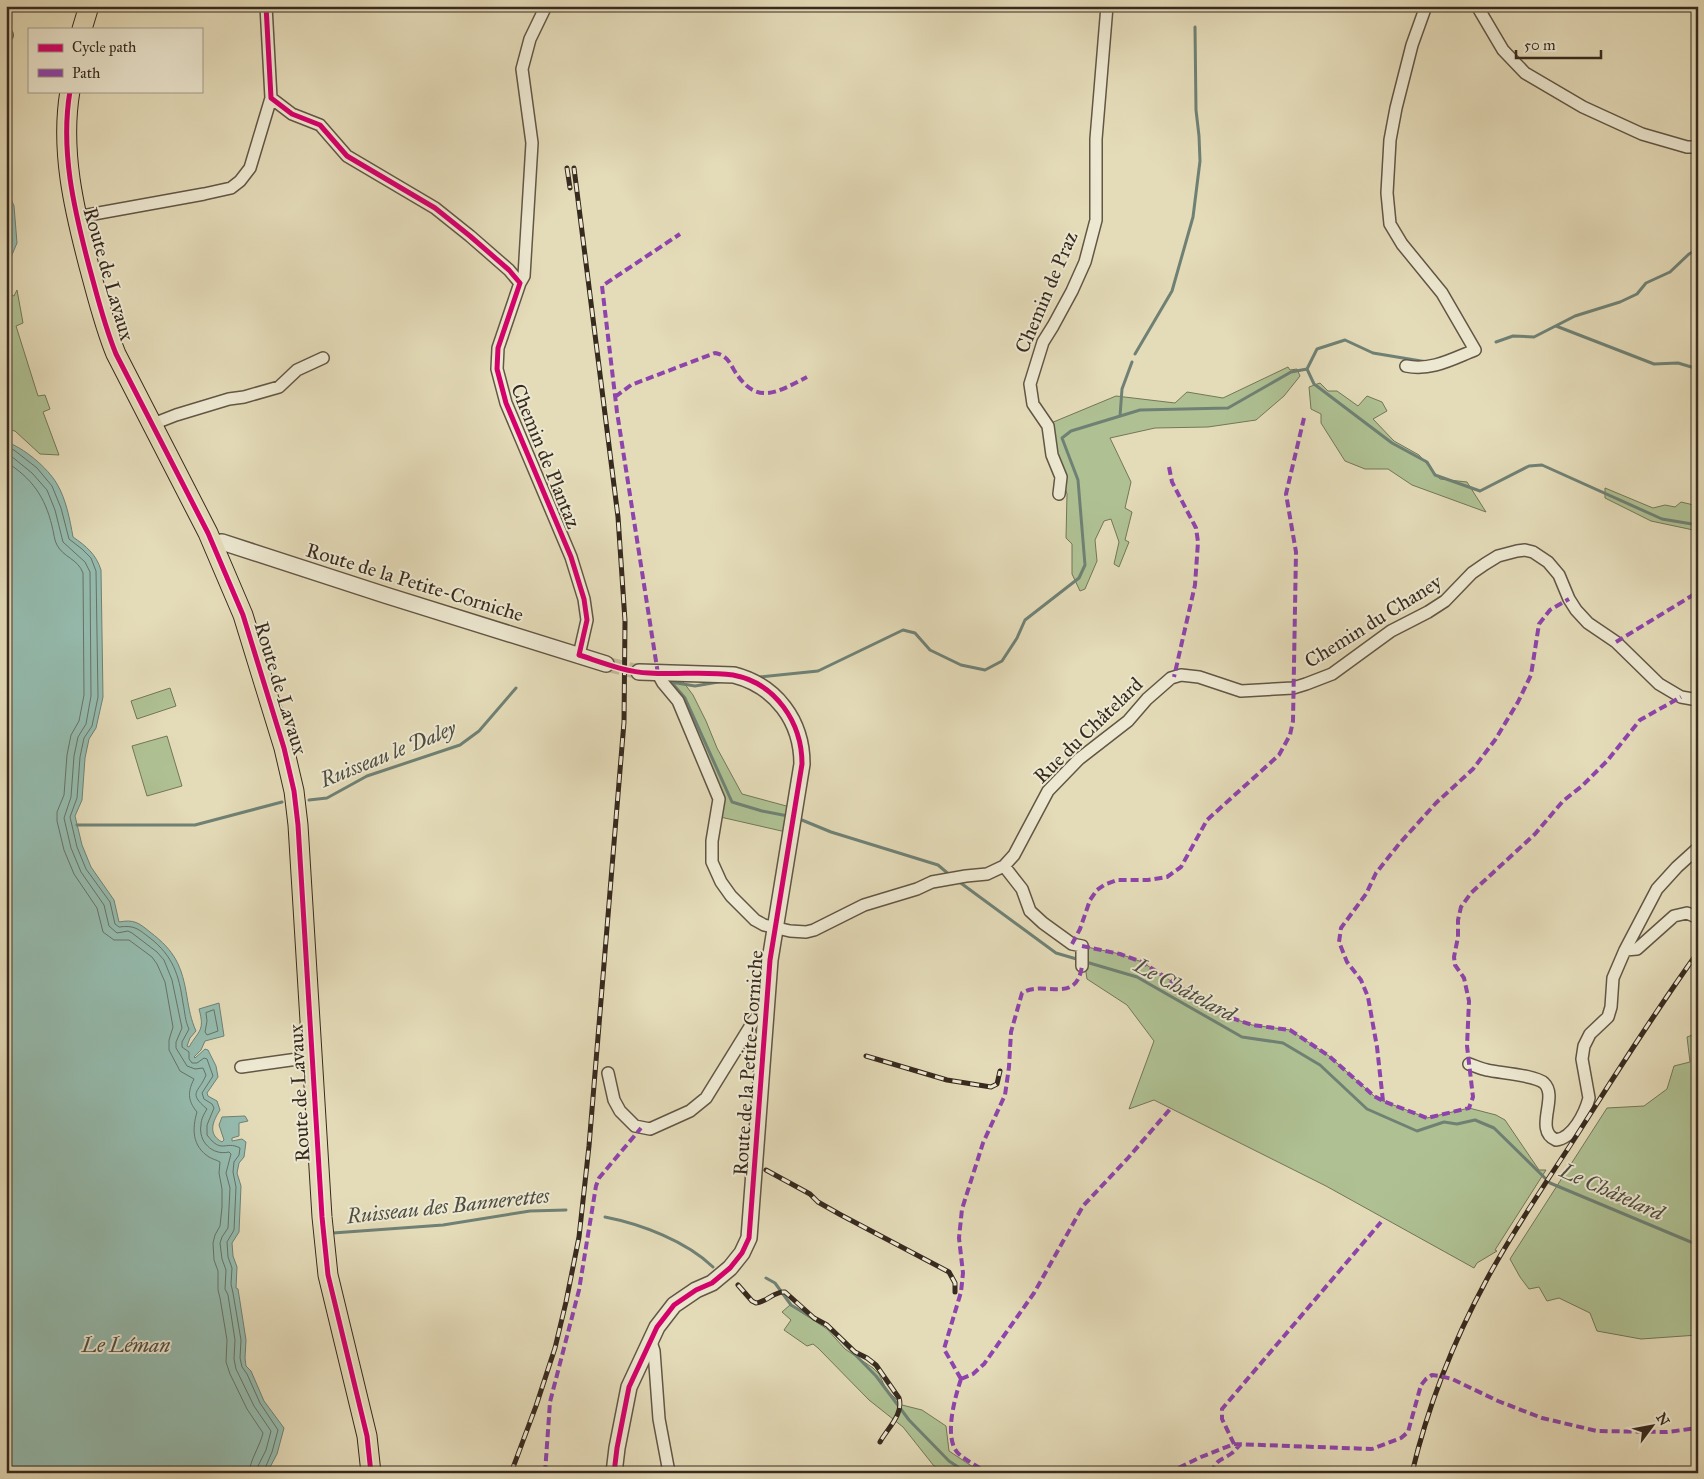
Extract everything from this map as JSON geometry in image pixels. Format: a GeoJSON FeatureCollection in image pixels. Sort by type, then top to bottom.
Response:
{"type":"FeatureCollection","features":[{"type":"Feature","properties":{"kind":"main road"},"geometry":{"type":"LineString","coordinates":[[82,28],[89,6]]}},
{"type":"Feature","properties":{"kind":"main road","name":"Route de Lavaux"},"geometry":{"type":"LineString","coordinates":[[70,92],[66,145],[77,218],[108,336],[213,543],[243,615],[284,748],[294,791],[298,824],[322,1217],[328,1275],[367,1436],[371,1473]]}},
{"type":"Feature","properties":{"kind":"street"},"geometry":{"type":"LineString","coordinates":[[77,218],[231,188],[240,181],[250,168],[271,98],[266,6]]}},
{"type":"Feature","properties":{"kind":"street","name":"Chemin de Plantaz"},"geometry":{"type":"LineString","coordinates":[[546,6],[530,38],[522,69],[532,143],[524,276],[498,348],[498,369],[506,403],[571,557],[584,598],[587,620],[578,655]]}},
{"type":"Feature","properties":{"kind":"street","name":"Chemin de Praz"},"geometry":{"type":"LineString","coordinates":[[1059,494],[1061,477],[1052,455],[1048,426],[1033,404],[1030,384],[1043,342],[1072,291],[1085,262],[1096,220],[1096,139],[1108,6]]}},
{"type":"Feature","properties":{"kind":"street"},"geometry":{"type":"LineString","coordinates":[[1406,366],[1418,368],[1436,366],[1475,350],[1442,294],[1402,244],[1390,224],[1386,193],[1390,140],[1412,45],[1426,6]]}},
{"type":"Feature","properties":{"kind":"street"},"geometry":{"type":"LineString","coordinates":[[1477,6],[1503,50],[1525,73],[1583,107],[1642,134],[1687,147],[1698,147]]}},
{"type":"Feature","properties":{"kind":"street"},"geometry":{"type":"LineString","coordinates":[[271,98],[292,114],[320,125],[347,156],[434,208],[510,270],[520,283]]}},
{"type":"Feature","properties":{"kind":"street"},"geometry":{"type":"LineString","coordinates":[[153,424],[229,398],[244,397],[279,387],[297,370],[323,358]]}},
{"type":"Feature","properties":{"kind":"street","name":"Route de la Petite-Corniche"},"geometry":{"type":"LineString","coordinates":[[213,543],[222,542],[606,664]]}},
{"type":"Feature","properties":{"kind":"street","name":"Chemin du Chaney"},"geometry":{"type":"LineString","coordinates":[[1174,677],[1199,677],[1241,691],[1293,688],[1306,684],[1332,674],[1392,631],[1445,601],[1472,573],[1498,556],[1525,550],[1533,552],[1553,567],[1559,575],[1576,610],[1588,623],[1616,642],[1658,684],[1681,697],[1698,700]]}},
{"type":"Feature","properties":{"kind":"street","name":"Route de la Petite-Corniche"},"geometry":{"type":"LineString","coordinates":[[614,1473],[617,1448],[630,1387],[656,1327],[674,1305],[690,1293],[712,1283],[736,1262],[749,1238],[770,960],[802,764],[801,744],[791,716],[778,700],[762,687],[734,675],[639,672]]}},
{"type":"Feature","properties":{"kind":"street"},"geometry":{"type":"LineString","coordinates":[[658,674],[678,701],[719,799],[712,841],[712,862],[721,882],[731,896],[755,920],[764,925],[790,931],[806,932],[814,930],[864,905],[917,889],[932,882],[987,874],[1004,866],[1022,890],[1030,911],[1072,944],[1082,956]]}},
{"type":"Feature","properties":{"kind":"street","name":"Rue du Châtelard"},"geometry":{"type":"LineString","coordinates":[[1004,866],[1014,855],[1048,791],[1088,750],[1128,721],[1147,699],[1164,683],[1174,677]]}},
{"type":"Feature","properties":{"kind":"street"},"geometry":{"type":"LineString","coordinates":[[1468,1064],[1486,1070],[1535,1079],[1543,1083],[1548,1088],[1549,1094],[1546,1116],[1549,1133],[1556,1140],[1566,1136],[1579,1120],[1588,1104],[1589,1098],[1582,1059],[1584,1046],[1590,1034],[1608,1017],[1611,1007],[1613,978],[1625,950],[1657,889],[1698,848]]}},
{"type":"Feature","properties":{"kind":"street"},"geometry":{"type":"LineString","coordinates":[[1625,950],[1637,949],[1674,916],[1687,913],[1698,918]]}},
{"type":"Feature","properties":{"kind":"street"},"geometry":{"type":"LineString","coordinates":[[608,1074],[614,1100],[624,1117],[635,1126],[650,1129],[690,1110],[706,1098],[753,1022],[767,1006]]}},
{"type":"Feature","properties":{"kind":"street"},"geometry":{"type":"LineString","coordinates":[[241,1067],[312,1057]]}},
{"type":"Feature","properties":{"kind":"street"},"geometry":{"type":"LineString","coordinates":[[650,1340],[654,1351],[659,1419],[668,1467]]}},
{"type":"Feature","properties":{"kind":"green space"},"geometry":{"type":"Polygon","coordinates":[[[17,290],[23,323],[16,326],[38,396],[45,395],[50,409],[43,412],[59,455],[40,454],[15,431],[6,429],[6,295],[7,293],[14,296],[17,290]]]}},
{"type":"Feature","properties":{"kind":"green space"},"geometry":{"type":"Polygon","coordinates":[[[1288,367],[1290,370],[1297,369],[1300,376],[1284,396],[1256,420],[1208,427],[1155,428],[1110,438],[1131,482],[1125,508],[1132,512],[1125,540],[1129,542],[1119,567],[1114,564],[1119,542],[1111,519],[1104,521],[1095,540],[1097,561],[1085,589],[1080,591],[1072,574],[1072,544],[1066,538],[1067,494],[1054,454],[1051,423],[1116,396],[1175,403],[1187,392],[1223,398],[1288,367]]]}},
{"type":"Feature","properties":{"kind":"green space"},"geometry":{"type":"Polygon","coordinates":[[[1320,383],[1328,391],[1337,391],[1358,406],[1367,396],[1382,402],[1387,411],[1373,419],[1394,441],[1419,455],[1440,479],[1467,482],[1486,512],[1412,485],[1388,469],[1365,469],[1345,461],[1321,423],[1321,414],[1311,409],[1309,387],[1320,383]]]}},
{"type":"Feature","properties":{"kind":"green space"},"geometry":{"type":"Polygon","coordinates":[[[1605,488],[1653,508],[1665,505],[1675,507],[1681,502],[1698,506],[1698,531],[1651,521],[1605,498],[1605,488]]]}},
{"type":"Feature","properties":{"kind":"green space"},"geometry":{"type":"Polygon","coordinates":[[[670,679],[681,679],[693,695],[717,748],[742,794],[790,807],[786,832],[716,816],[719,799],[678,701],[663,683],[670,679]]]}},
{"type":"Feature","properties":{"kind":"green space"},"geometry":{"type":"Polygon","coordinates":[[[170,688],[176,706],[137,719],[131,701],[170,688]]]}},
{"type":"Feature","properties":{"kind":"green space"},"geometry":{"type":"Polygon","coordinates":[[[167,736],[182,786],[147,796],[132,746],[167,736]]]}},
{"type":"Feature","properties":{"kind":"green space"},"geometry":{"type":"Polygon","coordinates":[[[1082,946],[1120,954],[1142,962],[1223,1015],[1252,1025],[1290,1030],[1329,1056],[1374,1096],[1383,1101],[1427,1118],[1469,1108],[1496,1115],[1505,1120],[1539,1170],[1546,1170],[1495,1250],[1497,1251],[1477,1263],[1474,1268],[1326,1186],[1154,1100],[1129,1109],[1154,1041],[1127,1005],[1087,979],[1082,946]]]}},
{"type":"Feature","properties":{"kind":"green space"},"geometry":{"type":"Polygon","coordinates":[[[1698,1033],[1698,1335],[1641,1339],[1597,1331],[1590,1313],[1559,1298],[1547,1301],[1539,1287],[1529,1289],[1510,1259],[1607,1108],[1644,1106],[1667,1089],[1674,1066],[1690,1062],[1687,1037],[1698,1033]]]}},
{"type":"Feature","properties":{"kind":"green space"},"geometry":{"type":"Polygon","coordinates":[[[790,1305],[827,1329],[845,1349],[873,1368],[879,1374],[886,1389],[902,1405],[922,1410],[946,1426],[949,1451],[982,1473],[948,1473],[934,1466],[903,1427],[869,1400],[818,1348],[813,1344],[807,1346],[784,1330],[791,1320],[782,1312],[790,1305]]]}},
{"type":"Feature","properties":{"kind":"water"},"geometry":{"type":"Polygon","coordinates":[[[6,187],[14,206],[17,243],[6,269],[6,187]]]}},
{"type":"Feature","properties":{"kind":"water","name":"Le Léman"},"geometry":{"type":"Polygon","coordinates":[[[6,442],[27,453],[53,478],[65,503],[73,537],[90,551],[101,570],[103,697],[96,728],[89,739],[85,758],[82,800],[75,816],[82,845],[91,867],[114,900],[119,922],[132,921],[143,926],[166,946],[176,960],[183,976],[190,1014],[196,1031],[190,1038],[187,1046],[189,1047],[200,1030],[199,1009],[219,1003],[224,1036],[205,1041],[201,1050],[194,1057],[205,1049],[208,1050],[216,1066],[218,1077],[207,1093],[208,1096],[217,1101],[220,1110],[213,1127],[214,1135],[217,1139],[222,1142],[224,1140],[219,1125],[222,1117],[245,1116],[248,1121],[239,1123],[239,1136],[232,1138],[232,1141],[242,1139],[246,1142],[244,1157],[239,1163],[237,1173],[241,1186],[239,1232],[232,1243],[233,1256],[237,1267],[236,1288],[238,1289],[246,1340],[246,1366],[251,1371],[264,1401],[284,1428],[277,1454],[267,1473],[6,1473],[6,442]]]}},
{"type":"Feature","properties":{"kind":"waterway"},"geometry":{"type":"LineString","coordinates":[[1135,354],[1172,291],[1193,217],[1200,161],[1196,110],[1195,27]]}},
{"type":"Feature","properties":{"kind":"waterway"},"geometry":{"type":"LineString","coordinates":[[1496,342],[1513,336],[1534,337],[1575,316],[1620,302],[1637,294],[1646,283],[1670,272],[1689,254],[1698,249]]}},
{"type":"Feature","properties":{"kind":"waterway"},"geometry":{"type":"LineString","coordinates":[[1556,326],[1654,364],[1678,363],[1698,369]]}},
{"type":"Feature","properties":{"kind":"waterway"},"geometry":{"type":"LineString","coordinates":[[1307,369],[1317,349],[1345,340],[1373,353],[1427,362]]}},
{"type":"Feature","properties":{"kind":"waterway"},"geometry":{"type":"LineString","coordinates":[[1120,416],[1122,389],[1132,362]]}},
{"type":"Feature","properties":{"kind":"waterway"},"geometry":{"type":"LineString","coordinates":[[1307,369],[1314,384],[1392,443],[1427,462],[1435,475],[1480,491],[1529,466],[1542,465],[1662,519],[1698,525]]}},
{"type":"Feature","properties":{"kind":"waterway"},"geometry":{"type":"LineString","coordinates":[[759,677],[818,671],[903,630],[915,633],[930,650],[961,665],[985,670],[1002,661],[1017,638],[1025,620],[1079,578],[1085,565],[1078,480],[1062,438],[1071,431],[1140,410],[1228,408],[1291,372],[1307,369]]}},
{"type":"Feature","properties":{"kind":"waterway","name":"Le Châtelard"},"geometry":{"type":"LineString","coordinates":[[671,682],[695,686],[724,681]]}},
{"type":"Feature","properties":{"kind":"waterway","name":"Le Châtelard"},"geometry":{"type":"LineString","coordinates":[[671,682],[685,698],[732,802],[788,816]]}},
{"type":"Feature","properties":{"kind":"waterway","name":"Ruisseau le Daley"},"geometry":{"type":"LineString","coordinates":[[309,800],[327,798],[367,776],[460,745],[479,731],[516,688]]}},
{"type":"Feature","properties":{"kind":"waterway","name":"Ruisseau le Daley"},"geometry":{"type":"LineString","coordinates":[[77,825],[195,825],[282,802]]}},
{"type":"Feature","properties":{"kind":"waterway","name":"Le Châtelard"},"geometry":{"type":"LineString","coordinates":[[797,818],[831,832],[938,865],[951,876]]}},
{"type":"Feature","properties":{"kind":"waterway","name":"Le Châtelard"},"geometry":{"type":"LineString","coordinates":[[958,881],[1056,953],[1080,960]]}},
{"type":"Feature","properties":{"kind":"waterway","name":"Le Châtelard"},"geometry":{"type":"LineString","coordinates":[[1086,962],[1137,977],[1242,1037],[1283,1043],[1320,1065],[1367,1109],[1417,1131],[1444,1122],[1457,1124],[1475,1120],[1494,1128],[1550,1183],[1698,1245]]}},
{"type":"Feature","properties":{"kind":"waterway","name":"Ruisseau des Bannerettes"},"geometry":{"type":"LineString","coordinates":[[333,1233],[443,1225],[530,1211],[566,1210]]}},
{"type":"Feature","properties":{"kind":"waterway","name":"Ruisseau des Bannerettes"},"geometry":{"type":"LineString","coordinates":[[605,1217],[633,1224],[662,1235],[690,1249],[713,1267]]}},
{"type":"Feature","properties":{"kind":"waterway","name":"Ruisseau des Bannerettes"},"geometry":{"type":"LineString","coordinates":[[766,1278],[775,1283],[791,1305],[828,1327],[876,1376],[909,1420],[949,1461],[967,1473]]}},
{"type":"Feature","properties":{"kind":"tunnel"},"geometry":{"type":"LineString","coordinates":[[606,664],[639,672]]}},
{"type":"Feature","properties":{"kind":"railway"},"geometry":{"type":"LineString","coordinates":[[567,168],[570,188]]}},
{"type":"Feature","properties":{"kind":"railway"},"geometry":{"type":"LineString","coordinates":[[511,1473],[555,1348],[579,1237],[589,1146],[624,722],[625,621],[618,517],[574,168]]}},
{"type":"Feature","properties":{"kind":"railway"},"geometry":{"type":"LineString","coordinates":[[1412,1473],[1418,1448],[1443,1373],[1487,1279],[1541,1190],[1635,1044],[1698,952]]}},
{"type":"Feature","properties":{"kind":"railway"},"geometry":{"type":"LineString","coordinates":[[866,1056],[947,1080],[991,1087],[997,1084],[1000,1071]]}},
{"type":"Feature","properties":{"kind":"railway"},"geometry":{"type":"LineString","coordinates":[[766,1170],[810,1194],[818,1202],[841,1215],[949,1272],[955,1283],[955,1292]]}},
{"type":"Feature","properties":{"kind":"railway"},"geometry":{"type":"LineString","coordinates":[[738,1285],[756,1303],[764,1301],[777,1293],[785,1292],[814,1318],[827,1325],[855,1352],[876,1365],[899,1398],[900,1404],[897,1416],[880,1442]]}},
{"type":"Feature","properties":{"kind":"marked path"},"geometry":{"type":"LineString","coordinates":[[658,674],[617,412],[602,286],[680,234]]}},
{"type":"Feature","properties":{"kind":"marked path"},"geometry":{"type":"LineString","coordinates":[[615,397],[631,385],[715,353],[727,359],[750,389],[759,392],[767,393],[786,388],[807,377]]}},
{"type":"Feature","properties":{"kind":"marked path"},"geometry":{"type":"LineString","coordinates":[[1072,944],[1080,929],[1090,900],[1097,890],[1117,880],[1148,880],[1167,877],[1181,867],[1207,820],[1279,755],[1290,735],[1293,721],[1296,552],[1286,494],[1304,418]]}},
{"type":"Feature","properties":{"kind":"marked path"},"geometry":{"type":"LineString","coordinates":[[1169,467],[1172,482],[1196,528],[1198,542],[1195,585],[1174,677]]}},
{"type":"Feature","properties":{"kind":"marked path"},"geometry":{"type":"LineString","coordinates":[[1616,642],[1698,592]]}},
{"type":"Feature","properties":{"kind":"marked path"},"geometry":{"type":"LineString","coordinates":[[1383,1101],[1377,1047],[1368,997],[1361,980],[1347,962],[1339,942],[1341,928],[1366,894],[1376,873],[1399,844],[1436,803],[1473,769],[1495,740],[1518,702],[1531,675],[1539,624],[1550,610],[1569,599]]}},
{"type":"Feature","properties":{"kind":"marked path"},"geometry":{"type":"LineString","coordinates":[[1082,946],[1120,954],[1142,962],[1223,1015],[1252,1025],[1290,1030],[1329,1056],[1374,1096],[1383,1101],[1427,1118],[1469,1108],[1473,1097],[1467,1046],[1469,1001],[1464,978],[1455,965],[1454,957],[1461,907],[1471,893],[1535,834],[1563,801],[1582,786],[1607,761],[1640,720],[1681,697]]}},
{"type":"Feature","properties":{"kind":"marked path"},"geometry":{"type":"LineString","coordinates":[[961,1379],[944,1349],[961,1292],[963,1273],[959,1238],[962,1209],[983,1143],[1005,1095],[1011,1032],[1022,993],[1031,989],[1058,989],[1073,985],[1079,978],[1082,966]]}},
{"type":"Feature","properties":{"kind":"marked path"},"geometry":{"type":"LineString","coordinates":[[961,1379],[973,1374],[984,1364],[1034,1293],[1083,1206],[1171,1108]]}},
{"type":"Feature","properties":{"kind":"marked path"},"geometry":{"type":"LineString","coordinates":[[545,1473],[550,1402],[579,1290],[596,1186],[599,1178],[641,1128]]}},
{"type":"Feature","properties":{"kind":"marked path"},"geometry":{"type":"LineString","coordinates":[[1234,1444],[1222,1419],[1222,1409],[1381,1222]]}},
{"type":"Feature","properties":{"kind":"marked path"},"geometry":{"type":"LineString","coordinates":[[1168,1473],[1234,1444],[1372,1449],[1401,1438],[1408,1432],[1421,1385],[1432,1375],[1452,1379],[1498,1401],[1542,1418],[1597,1431],[1667,1432],[1698,1428]]}},
{"type":"Feature","properties":{"kind":"marked path"},"geometry":{"type":"LineString","coordinates":[[961,1379],[952,1416],[951,1436],[953,1445],[960,1455],[987,1473]]}},
{"type":"Feature","properties":{"kind":"marked path"},"geometry":{"type":"LineString","coordinates":[[1211,1473],[1217,1462],[1232,1453],[1241,1444]]}},
{"type":"Feature","properties":{"kind":"marked path"},"geometry":{"type":"LineString","coordinates":[[668,1467],[668,1473]]}},
{"type":"Feature","properties":{"kind":"cycle path"},"geometry":{"type":"LineString","coordinates":[[266,6],[271,98],[292,114],[320,125],[347,156],[435,208],[509,270],[520,283],[498,348],[497,369],[506,403],[571,557],[584,599],[587,620],[579,655],[631,671],[722,674],[748,679],[774,696],[784,707],[792,720],[801,749],[802,764],[770,960],[749,1238],[742,1253],[730,1268],[712,1283],[696,1290],[674,1305],[657,1327],[629,1387],[614,1473]]}},
{"type":"Feature","properties":{"kind":"cycle path"},"geometry":{"type":"LineString","coordinates":[[70,92],[67,135],[70,179],[83,245],[104,321],[116,354],[208,533],[243,615],[284,748],[294,791],[298,825],[322,1217],[328,1275],[367,1436],[371,1473]]}}]}
